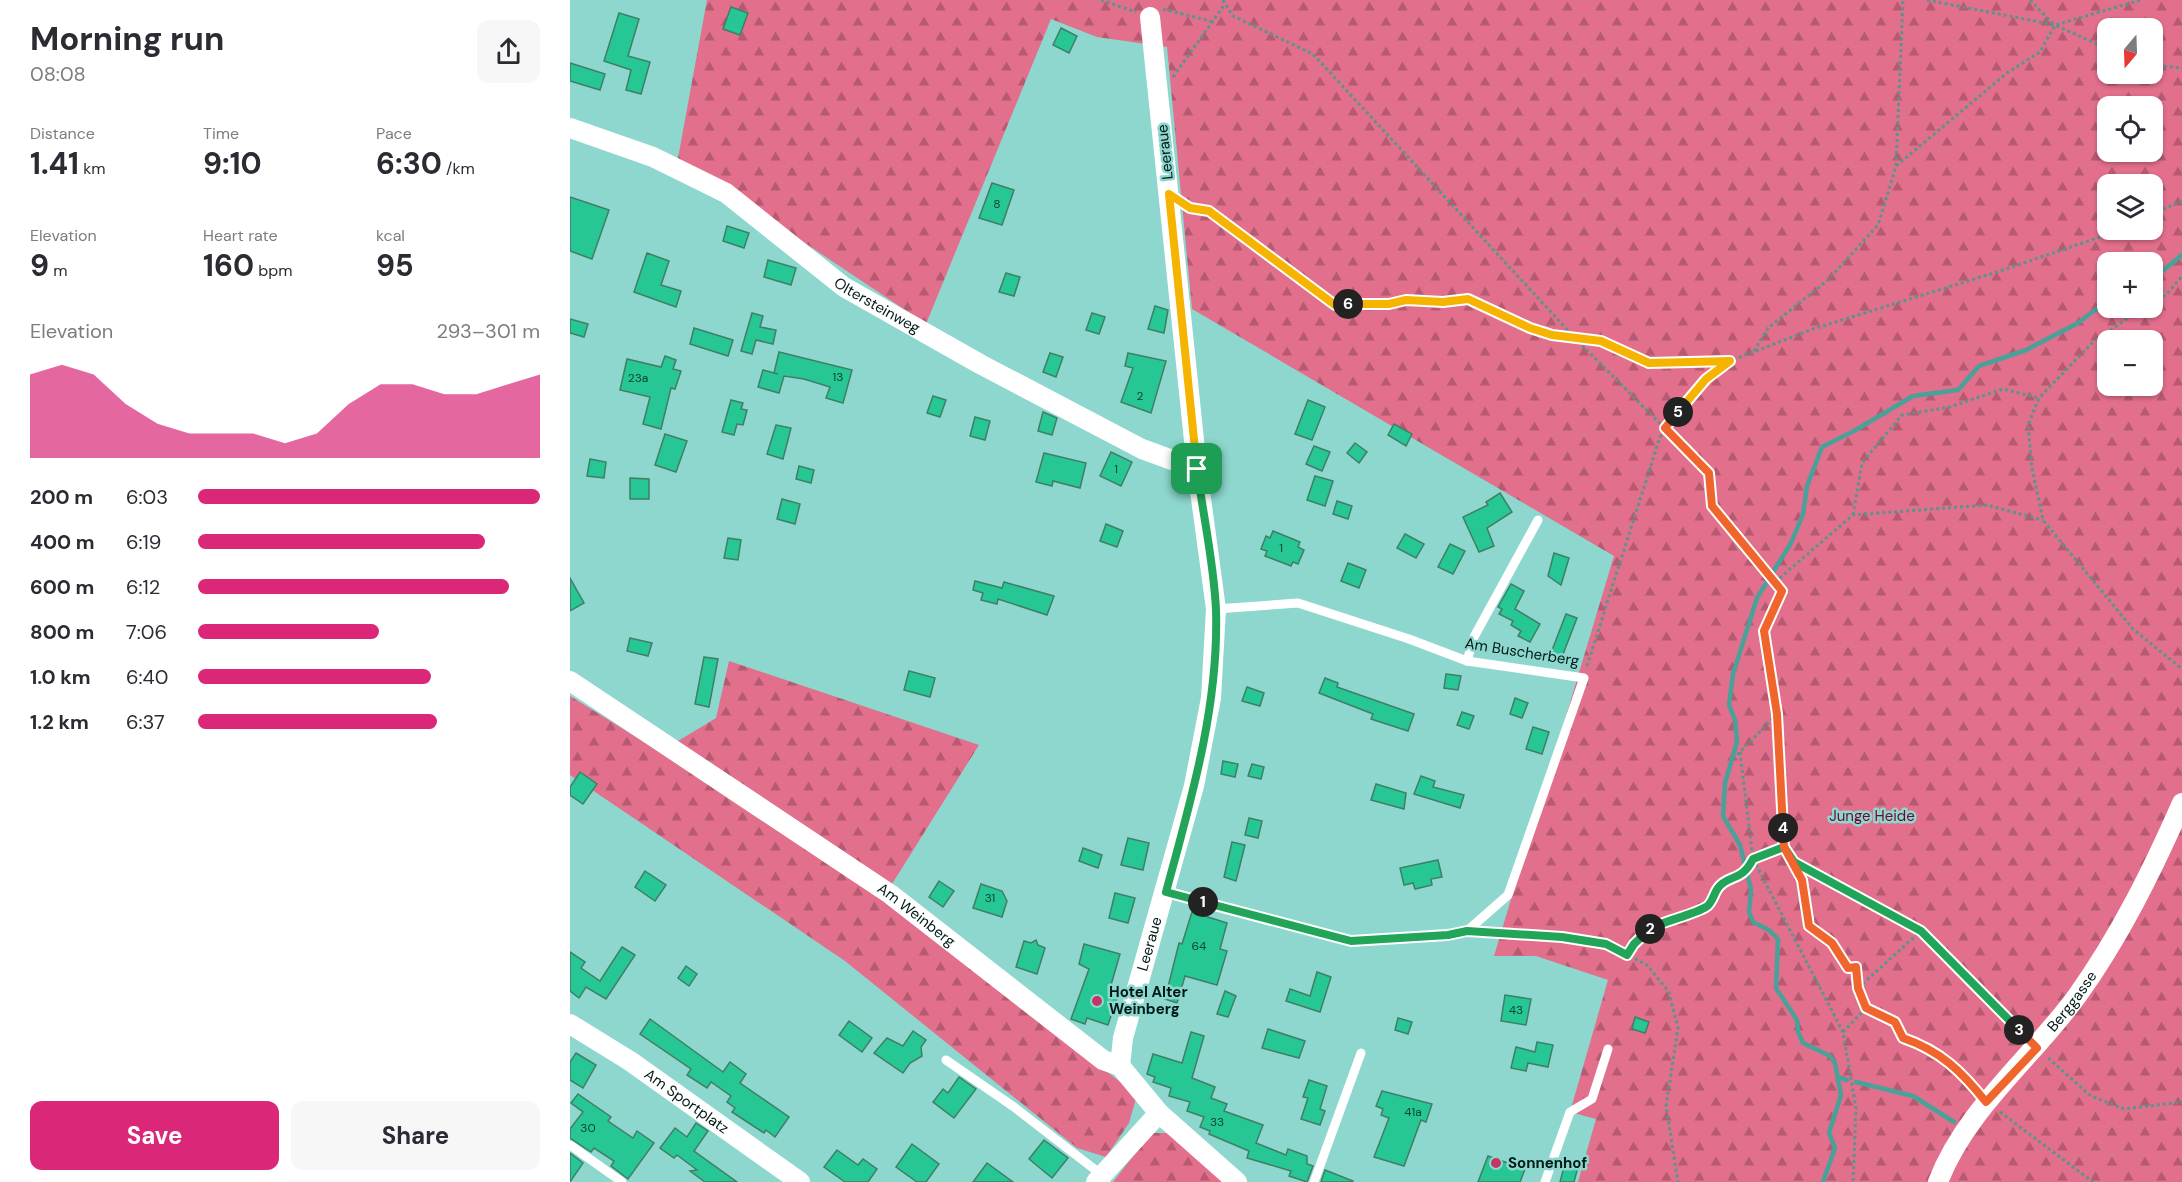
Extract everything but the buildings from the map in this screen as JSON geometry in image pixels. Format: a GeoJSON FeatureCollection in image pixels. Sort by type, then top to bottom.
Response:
{"type":"FeatureCollection","features":[{"type":"Feature","properties":{"kind":"street","name":"Leeraue"},"geometry":{"type":"LineString","coordinates":[[1120,1066],[1123,1038],[1194,786],[1211,698],[1216,609],[1197,469],[1158,89],[1156,12]]}},
{"type":"Feature","properties":{"kind":"street","name":"Oltersteinweg"},"geometry":{"type":"LineString","coordinates":[[570,128],[654,157],[726,194],[844,287],[980,364],[1142,449],[1197,469]]}},
{"type":"Feature","properties":{"kind":"street","name":"Am Weinberg"},"geometry":{"type":"LineString","coordinates":[[570,681],[890,894],[1103,1060],[1120,1066],[1159,1113],[1237,1182]]}},
{"type":"Feature","properties":{"kind":"street","name":"Berggasse"},"geometry":{"type":"LineString","coordinates":[[1938,1182],[1958,1144],[1986,1102],[2037,1048],[2077,996],[2123,927],[2182,803]]}},
{"type":"Feature","properties":{"kind":"street","name":"Am Sportplatz"},"geometry":{"type":"LineString","coordinates":[[570,1024],[630,1061],[800,1182]]}},
{"type":"Feature","properties":{"kind":"street"},"geometry":{"type":"LineString","coordinates":[[1099,1179],[1159,1113]]}},
{"type":"Feature","properties":{"kind":"lane"},"geometry":{"type":"LineString","coordinates":[[1467,661],[1474,637],[1538,520]]}},
{"type":"Feature","properties":{"kind":"lane","name":"Am Buscherberg"},"geometry":{"type":"LineString","coordinates":[[1216,609],[1298,603],[1409,639],[1467,661],[1584,678],[1508,895],[1467,931]]}},
{"type":"Feature","properties":{"kind":"lane"},"geometry":{"type":"LineString","coordinates":[[1166,892],[1351,941],[1448,935],[1467,931]]}},
{"type":"Feature","properties":{"kind":"lane"},"geometry":{"type":"LineString","coordinates":[[1545,1182],[1570,1112],[1592,1098],[1608,1049]]}},
{"type":"Feature","properties":{"kind":"lane"},"geometry":{"type":"LineString","coordinates":[[1314,1182],[1361,1053]]}},
{"type":"Feature","properties":{"kind":"lane"},"geometry":{"type":"LineString","coordinates":[[946,1060],[991,1090],[1099,1179]]}},
{"type":"Feature","properties":{"kind":"lane"},"geometry":{"type":"LineString","coordinates":[[570,1145],[622,1182]]}},
{"type":"Feature","properties":{"kind":"path"},"geometry":{"type":"LineString","coordinates":[[1101,0],[1214,22]]}},
{"type":"Feature","properties":{"kind":"path"},"geometry":{"type":"LineString","coordinates":[[1753,352],[1768,328],[1828,280],[1878,225],[1896,166],[1903,0]]}},
{"type":"Feature","properties":{"kind":"path"},"geometry":{"type":"LineString","coordinates":[[1928,0],[2055,26],[2097,44]]}},
{"type":"Feature","properties":{"kind":"path"},"geometry":{"type":"LineString","coordinates":[[2030,0],[2055,26]]}},
{"type":"Feature","properties":{"kind":"path"},"geometry":{"type":"LineString","coordinates":[[1896,166],[2007,73],[2040,52],[2055,26],[2141,0]]}},
{"type":"Feature","properties":{"kind":"path"},"geometry":{"type":"LineString","coordinates":[[1158,89],[1178,74],[1214,22],[1224,2]]}},
{"type":"Feature","properties":{"kind":"path"},"geometry":{"type":"LineString","coordinates":[[1224,2],[1233,16],[1312,54],[1573,336],[1709,473],[1712,506],[1782,591],[1764,631],[1777,714],[1784,847],[1802,880],[1809,926],[1832,943],[1848,968],[1856,967],[1858,988],[1866,1008],[1895,1022],[1903,1038],[1927,1046],[1964,1074],[1986,1102],[2093,1182]]}},
{"type":"Feature","properties":{"kind":"path"},"geometry":{"type":"LineString","coordinates":[[2163,66],[2182,68]]}},
{"type":"Feature","properties":{"kind":"path"},"geometry":{"type":"LineString","coordinates":[[1169,194],[1190,208],[1209,211],[1335,305],[1389,304],[1406,300],[1443,302],[1468,299],[1530,328],[1552,335],[1601,341],[1649,363],[1730,361]]}},
{"type":"Feature","properties":{"kind":"path"},"geometry":{"type":"LineString","coordinates":[[2163,209],[2182,201]]}},
{"type":"Feature","properties":{"kind":"path"},"geometry":{"type":"LineString","coordinates":[[1584,678],[1665,428],[1706,379],[1730,361],[1814,330],[2097,238]]}},
{"type":"Feature","properties":{"kind":"path"},"geometry":{"type":"LineString","coordinates":[[2163,296],[2182,276]]}},
{"type":"Feature","properties":{"kind":"path"},"geometry":{"type":"LineString","coordinates":[[2128,318],[2091,345],[2039,398],[2028,425],[2032,468],[2043,520],[2133,629],[2182,669]]}},
{"type":"Feature","properties":{"kind":"path"},"geometry":{"type":"LineString","coordinates":[[1853,515],[1862,463],[1902,415],[1950,407],[2003,389],[2039,398]]}},
{"type":"Feature","properties":{"kind":"path"},"geometry":{"type":"LineString","coordinates":[[1775,582],[1853,515],[1987,505],[2043,520]]}},
{"type":"Feature","properties":{"kind":"path"},"geometry":{"type":"LineString","coordinates":[[1733,759],[1777,714]]}},
{"type":"Feature","properties":{"kind":"path"},"geometry":{"type":"LineString","coordinates":[[1740,752],[1753,859],[1843,1032],[1856,1108],[1853,1182]]}},
{"type":"Feature","properties":{"kind":"path"},"geometry":{"type":"LineString","coordinates":[[1627,955],[1634,944],[1656,925],[1669,923],[1708,907],[1719,885],[1746,873],[1753,859],[1784,847]]}},
{"type":"Feature","properties":{"kind":"path"},"geometry":{"type":"LineString","coordinates":[[1794,862],[1921,931],[2037,1048],[2091,1096],[2124,1109],[2182,1102]]}},
{"type":"Feature","properties":{"kind":"path"},"geometry":{"type":"LineString","coordinates":[[1467,931],[1562,937],[1606,944],[1647,965],[1669,992],[1678,1028],[1666,1106],[1678,1182]]}},
{"type":"Feature","properties":{"kind":"path"},"geometry":{"type":"LineString","coordinates":[[1858,988],[1921,931]]}},
{"type":"Feature","properties":{"kind":"path"},"geometry":{"type":"LineString","coordinates":[[1843,1032],[1866,1008]]}},
{"type":"Feature","properties":{"kind":"green space","name":"Junge Heide"},"geometry":{"type":"Polygon","coordinates":[[[707,0],[2182,0],[2182,1182],[1578,1182],[1596,1119],[1570,1112],[1608,980],[1536,956],[1494,956],[1614,556],[1192,309],[1167,47],[1097,37],[1051,19],[926,324],[678,158],[707,0]]]}},
{"type":"Feature","properties":{"kind":"green space"},"geometry":{"type":"Polygon","coordinates":[[[729,661],[979,745],[892,884],[965,961],[1137,1095],[1129,1123],[1106,1157],[1077,1148],[845,961],[570,775],[570,696],[660,752],[716,718],[729,661]]]}},
{"type":"Feature","properties":{"kind":"green space"},"geometry":{"type":"Polygon","coordinates":[[[1151,1133],[1168,1133],[1225,1182],[1113,1182],[1151,1133]]]}},
{"type":"Feature","properties":{"kind":"waterway"},"geometry":{"type":"LineString","coordinates":[[2163,270],[2182,255]]}},
{"type":"Feature","properties":{"kind":"waterway"},"geometry":{"type":"LineString","coordinates":[[1823,1182],[1835,1148],[1829,1133],[1841,1095],[1835,1063],[1830,1056],[1803,1043],[1798,1032],[1797,1020],[1776,988],[1778,939],[1769,930],[1753,922],[1749,912],[1751,889],[1740,845],[1723,816],[1725,783],[1737,742],[1735,720],[1729,705],[1733,674],[1757,598],[1791,543],[1803,514],[1807,486],[1822,447],[1913,396],[1958,390],[1979,366],[2026,350],[2078,323],[2097,308]]}},
{"type":"Feature","properties":{"kind":"waterway"},"geometry":{"type":"LineString","coordinates":[[1838,1077],[1847,1080]]}},
{"type":"Feature","properties":{"kind":"waterway"},"geometry":{"type":"LineString","coordinates":[[1856,1082],[1913,1096],[1954,1122]]}},
{"type":"Feature","properties":{"kind":"place","name":"Hotel Alter Weinberg"},"geometry":{"type":"Point","coordinates":[1097,1001]}},
{"type":"Feature","properties":{"kind":"place","name":"Sonnenhof"},"geometry":{"type":"Point","coordinates":[1496,1163]}},
{"type":"Feature","properties":{"kind":"route"},"geometry":{"type":"LineString","coordinates":[[1197,469],[1169,194],[1190,208],[1209,211],[1335,305],[1389,304],[1406,300],[1443,302],[1468,299],[1530,328],[1552,335],[1601,341],[1649,363],[1730,361],[1706,379],[1665,428],[1709,473],[1712,506],[1782,591],[1764,631],[1777,714],[1784,847],[1802,880],[1809,926],[1832,943],[1848,968],[1856,967],[1858,988],[1866,1008],[1895,1022],[1903,1038],[1927,1046],[1964,1074],[1986,1102],[2037,1048],[1921,931],[1794,862],[1784,847],[1753,859],[1746,873],[1719,885],[1708,907],[1669,923],[1656,925],[1634,944],[1627,955],[1606,944],[1562,937],[1467,931],[1402,939],[1351,941],[1166,892],[1194,786],[1211,698],[1216,609],[1197,469]]}}]}
